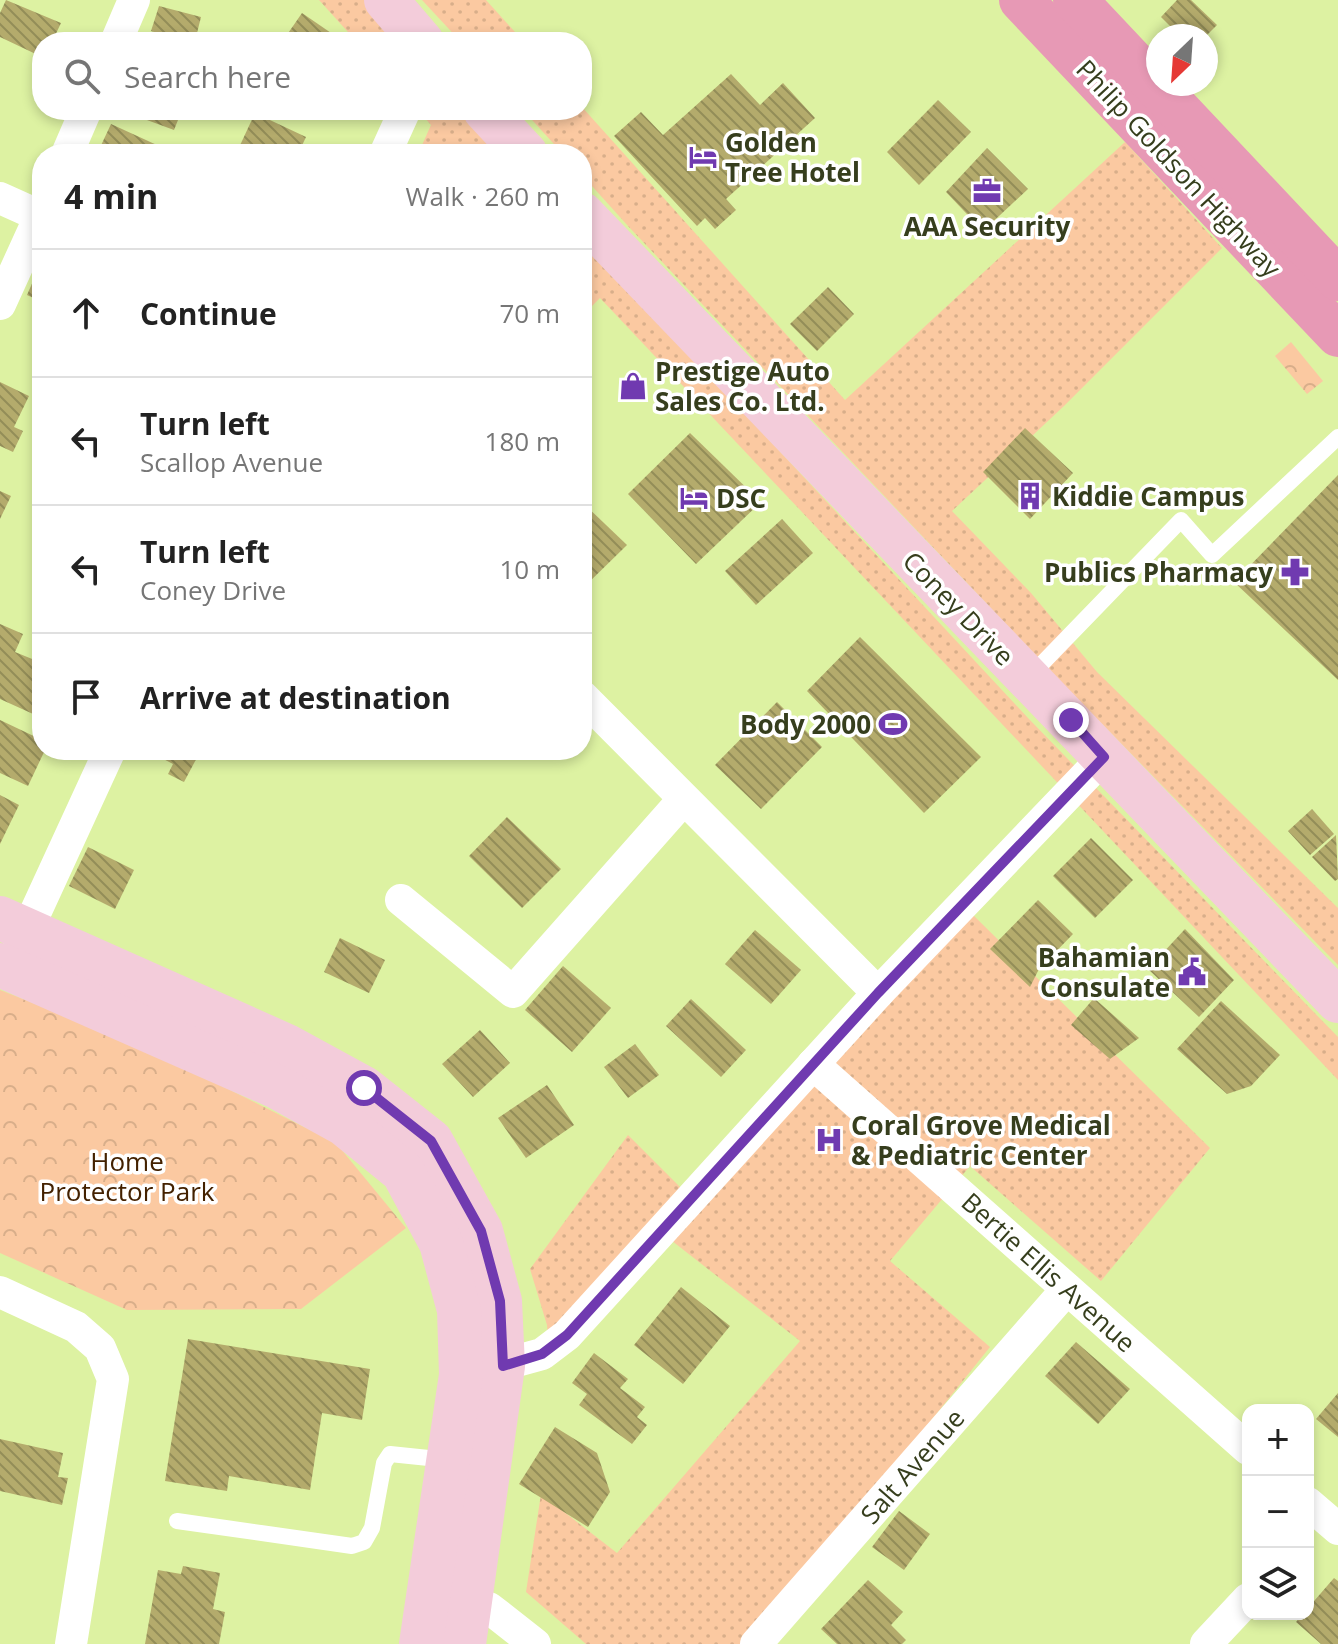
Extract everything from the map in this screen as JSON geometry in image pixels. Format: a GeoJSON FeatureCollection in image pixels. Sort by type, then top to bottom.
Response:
{"type":"FeatureCollection","features":[{"type":"Feature","properties":{"kind":"main road","name":"Philip Goldson Highway"},"geometry":{"type":"LineString","coordinates":[[1021,0],[1338,335]]}},
{"type":"Feature","properties":{"kind":"main road","name":"Philip Goldson Highway"},"geometry":{"type":"LineString","coordinates":[[1075,0],[1338,279]]}},
{"type":"Feature","properties":{"kind":"street"},"geometry":{"type":"LineString","coordinates":[[120,32],[134,0]]}},
{"type":"Feature","properties":{"kind":"street"},"geometry":{"type":"LineString","coordinates":[[386,0],[413,32]]}},
{"type":"Feature","properties":{"kind":"street"},"geometry":{"type":"LineString","coordinates":[[71,144],[82,120]]}},
{"type":"Feature","properties":{"kind":"street"},"geometry":{"type":"LineString","coordinates":[[390,144],[400,120]]}},
{"type":"Feature","properties":{"kind":"street"},"geometry":{"type":"LineString","coordinates":[[494,120],[517,144]]}},
{"type":"Feature","properties":{"kind":"street"},"geometry":{"type":"LineString","coordinates":[[0,198],[32,210]]}},
{"type":"Feature","properties":{"kind":"street","name":"Coney Drive"},"geometry":{"type":"LineString","coordinates":[[592,224],[1338,1001]]}},
{"type":"Feature","properties":{"kind":"street"},"geometry":{"type":"LineString","coordinates":[[0,304],[32,234]]}},
{"type":"Feature","properties":{"kind":"street"},"geometry":{"type":"LineString","coordinates":[[592,706],[682,801],[878,993]]}},
{"type":"Feature","properties":{"kind":"street"},"geometry":{"type":"LineString","coordinates":[[461,1375],[542,1354],[567,1335],[878,993],[1104,757]]}},
{"type":"Feature","properties":{"kind":"street"},"geometry":{"type":"LineString","coordinates":[[9,946],[105,760]]}},
{"type":"Feature","properties":{"kind":"street"},"geometry":{"type":"LineString","coordinates":[[401,900],[513,992],[682,801]]}},
{"type":"Feature","properties":{"kind":"street"},"geometry":{"type":"LineString","coordinates":[[9,946],[287,1046],[364,1088],[431,1141],[481,1231],[500,1301],[503,1366],[455,1614]]}},
{"type":"Feature","properties":{"kind":"street"},"geometry":{"type":"LineString","coordinates":[[9,946],[344,1124],[403,1172],[441,1243],[459,1310],[461,1375],[450,1461],[455,1614]]}},
{"type":"Feature","properties":{"kind":"street","name":"Bertie Ellis Avenue"},"geometry":{"type":"LineString","coordinates":[[813,1064],[1242,1444]]}},
{"type":"Feature","properties":{"kind":"street","name":"Salt Avenue"},"geometry":{"type":"LineString","coordinates":[[756,1644],[1067,1289]]}},
{"type":"Feature","properties":{"kind":"street"},"geometry":{"type":"LineString","coordinates":[[0,1292],[76,1327],[100,1348],[113,1379],[71,1644]]}},
{"type":"Feature","properties":{"kind":"street"},"geometry":{"type":"LineString","coordinates":[[1206,1644],[1242,1605]]}},
{"type":"Feature","properties":{"kind":"street"},"geometry":{"type":"LineString","coordinates":[[421,1644],[455,1614],[489,1608],[535,1644]]}},
{"type":"Feature","properties":{"kind":"lane"},"geometry":{"type":"LineString","coordinates":[[1028,678],[1181,520],[1212,555],[1338,437]]}},
{"type":"Feature","properties":{"kind":"lane"},"geometry":{"type":"LineString","coordinates":[[177,1521],[352,1546],[364,1542],[372,1528],[384,1463],[390,1454],[400,1452],[450,1461]]}},
{"type":"Feature","properties":{"kind":"green space"},"geometry":{"type":"Polygon","coordinates":[[[319,0],[365,0],[394,32],[348,32],[319,0]]]}},
{"type":"Feature","properties":{"kind":"green space"},"geometry":{"type":"Polygon","coordinates":[[[422,0],[486,0],[515,32],[452,32],[422,0]]]}},
{"type":"Feature","properties":{"kind":"green space"},"geometry":{"type":"Polygon","coordinates":[[[592,118],[845,400],[1125,142],[1222,248],[1064,406],[952,511],[1031,593],[1097,672],[1338,908],[1338,965],[1061,682],[628,226],[592,186],[592,144],[554,144],[532,120],[592,118]]]}},
{"type":"Feature","properties":{"kind":"green space"},"geometry":{"type":"Polygon","coordinates":[[[427,120],[474,120],[496,144],[422,144],[431,125],[427,120]]]}},
{"type":"Feature","properties":{"kind":"green space"},"geometry":{"type":"Polygon","coordinates":[[[592,250],[1028,718],[1338,1037],[1338,1080],[600,298],[592,306],[592,250]]]}},
{"type":"Feature","properties":{"kind":"green space"},"geometry":{"type":"Polygon","coordinates":[[[1291,342],[1323,381],[1307,394],[1275,356],[1291,342]]]}},
{"type":"Feature","properties":{"kind":"green space"},"geometry":{"type":"Polygon","coordinates":[[[973,915],[1210,1148],[1101,1281],[970,1166],[890,1261],[990,1347],[752,1644],[586,1644],[526,1592],[541,1494],[617,1553],[800,1341],[667,1237],[550,1368],[547,1325],[530,1269],[628,1135],[696,1203],[973,915]]]}},
{"type":"Feature","properties":{"kind":"green space","name":"Home Protector Park"},"geometry":{"type":"Polygon","coordinates":[[[0,990],[140,1045],[336,1143],[406,1228],[301,1309],[127,1310],[0,1253],[0,990]]]}},
{"type":"Feature","properties":{"kind":"building"},"geometry":{"type":"Polygon","coordinates":[[[6,0],[61,23],[57,32],[32,32],[32,52],[0,37],[0,13],[6,0]]]}},
{"type":"Feature","properties":{"kind":"building"},"geometry":{"type":"Polygon","coordinates":[[[1177,0],[1191,0],[1216,24],[1168,24],[1161,17],[1177,0]]]}},
{"type":"Feature","properties":{"kind":"building"},"geometry":{"type":"Polygon","coordinates":[[[159,6],[201,17],[197,32],[151,31],[159,6]]]}},
{"type":"Feature","properties":{"kind":"building"},"geometry":{"type":"Polygon","coordinates":[[[302,13],[330,32],[289,32],[302,13]]]}},
{"type":"Feature","properties":{"kind":"building","name":"Golden Tree Hotel"},"geometry":{"type":"Polygon","coordinates":[[[731,74],[760,105],[783,83],[815,118],[726,199],[736,210],[715,229],[705,218],[697,226],[614,136],[641,112],[663,135],[731,74]]]}},
{"type":"Feature","properties":{"kind":"building"},"geometry":{"type":"Polygon","coordinates":[[[938,100],[971,132],[919,185],[887,152],[938,100]]]}},
{"type":"Feature","properties":{"kind":"building"},"geometry":{"type":"Polygon","coordinates":[[[147,120],[178,120],[174,130],[147,120]]]}},
{"type":"Feature","properties":{"kind":"building"},"geometry":{"type":"Polygon","coordinates":[[[252,120],[270,120],[306,137],[303,144],[241,144],[252,120]]]}},
{"type":"Feature","properties":{"kind":"building"},"geometry":{"type":"Polygon","coordinates":[[[111,124],[155,144],[102,144],[111,124]]]}},
{"type":"Feature","properties":{"kind":"building","name":"AAA Security"},"geometry":{"type":"Polygon","coordinates":[[[987,148],[1028,189],[983,231],[946,192],[987,148]]]}},
{"type":"Feature","properties":{"kind":"building"},"geometry":{"type":"Polygon","coordinates":[[[828,287],[854,314],[817,351],[790,324],[828,287]]]}},
{"type":"Feature","properties":{"kind":"building"},"geometry":{"type":"Polygon","coordinates":[[[0,382],[29,396],[14,427],[23,431],[13,452],[0,446],[0,382]]]}},
{"type":"Feature","properties":{"kind":"building","name":"Kiddie Campus"},"geometry":{"type":"Polygon","coordinates":[[[1025,428],[1073,473],[1030,519],[983,472],[1025,428]]]}},
{"type":"Feature","properties":{"kind":"building","name":"DSC"},"geometry":{"type":"Polygon","coordinates":[[[690,433],[761,502],[696,564],[628,494],[690,433]]]}},
{"type":"Feature","properties":{"kind":"building"},"geometry":{"type":"Polygon","coordinates":[[[1338,475],[1338,680],[1234,582],[1338,475]]]}},
{"type":"Feature","properties":{"kind":"building"},"geometry":{"type":"Polygon","coordinates":[[[0,491],[11,496],[0,519],[0,491]]]}},
{"type":"Feature","properties":{"kind":"building"},"geometry":{"type":"Polygon","coordinates":[[[592,512],[627,545],[592,579],[592,512]]]}},
{"type":"Feature","properties":{"kind":"building"},"geometry":{"type":"Polygon","coordinates":[[[782,519],[813,553],[756,605],[725,571],[782,519]]]}},
{"type":"Feature","properties":{"kind":"building"},"geometry":{"type":"Polygon","coordinates":[[[0,624],[23,634],[15,652],[32,659],[32,713],[0,699],[0,624]]]}},
{"type":"Feature","properties":{"kind":"building","name":"Body 2000"},"geometry":{"type":"Polygon","coordinates":[[[860,637],[981,757],[924,813],[807,691],[860,637]]]}},
{"type":"Feature","properties":{"kind":"building"},"geometry":{"type":"Polygon","coordinates":[[[777,702],[822,747],[761,809],[715,765],[777,702]]]}},
{"type":"Feature","properties":{"kind":"building"},"geometry":{"type":"Polygon","coordinates":[[[0,720],[32,735],[32,760],[40,760],[28,786],[0,773],[0,720]]]}},
{"type":"Feature","properties":{"kind":"building"},"geometry":{"type":"Polygon","coordinates":[[[165,760],[196,760],[184,782],[168,774],[173,764],[165,760]]]}},
{"type":"Feature","properties":{"kind":"building"},"geometry":{"type":"Polygon","coordinates":[[[0,795],[19,805],[0,844],[0,795]]]}},
{"type":"Feature","properties":{"kind":"building"},"geometry":{"type":"Polygon","coordinates":[[[1312,809],[1334,834],[1310,855],[1288,831],[1312,809]]]}},
{"type":"Feature","properties":{"kind":"building"},"geometry":{"type":"Polygon","coordinates":[[[507,817],[561,869],[522,908],[469,856],[507,817]]]}},
{"type":"Feature","properties":{"kind":"building"},"geometry":{"type":"Polygon","coordinates":[[[1336,835],[1338,879],[1335,881],[1312,857],[1336,835]]]}},
{"type":"Feature","properties":{"kind":"building"},"geometry":{"type":"Polygon","coordinates":[[[1091,838],[1133,880],[1095,918],[1053,876],[1091,838]]]}},
{"type":"Feature","properties":{"kind":"building"},"geometry":{"type":"Polygon","coordinates":[[[88,847],[134,870],[115,909],[69,886],[88,847]]]}},
{"type":"Feature","properties":{"kind":"building"},"geometry":{"type":"Polygon","coordinates":[[[1038,900],[1073,934],[1039,969],[1030,987],[990,949],[1038,900]]]}},
{"type":"Feature","properties":{"kind":"building"},"geometry":{"type":"Polygon","coordinates":[[[1185,929],[1234,980],[1199,1017],[1148,969],[1185,929]]]}},
{"type":"Feature","properties":{"kind":"building"},"geometry":{"type":"Polygon","coordinates":[[[755,930],[801,970],[771,1004],[725,964],[755,930]]]}},
{"type":"Feature","properties":{"kind":"building"},"geometry":{"type":"Polygon","coordinates":[[[340,938],[385,960],[369,993],[324,972],[340,938]]]}},
{"type":"Feature","properties":{"kind":"building"},"geometry":{"type":"Polygon","coordinates":[[[563,966],[611,1008],[572,1052],[525,1010],[563,966]]]}},
{"type":"Feature","properties":{"kind":"building"},"geometry":{"type":"Polygon","coordinates":[[[1094,998],[1139,1038],[1110,1059],[1071,1025],[1094,998]]]}},
{"type":"Feature","properties":{"kind":"building"},"geometry":{"type":"Polygon","coordinates":[[[691,999],[746,1050],[721,1077],[666,1026],[691,999]]]}},
{"type":"Feature","properties":{"kind":"building"},"geometry":{"type":"Polygon","coordinates":[[[1221,1001],[1280,1055],[1251,1086],[1227,1094],[1177,1049],[1221,1001]]]}},
{"type":"Feature","properties":{"kind":"building"},"geometry":{"type":"Polygon","coordinates":[[[480,1030],[510,1063],[473,1097],[442,1064],[480,1030]]]}},
{"type":"Feature","properties":{"kind":"building"},"geometry":{"type":"Polygon","coordinates":[[[635,1044],[659,1075],[628,1098],[604,1067],[635,1044]]]}},
{"type":"Feature","properties":{"kind":"building"},"geometry":{"type":"Polygon","coordinates":[[[547,1085],[574,1125],[526,1158],[498,1118],[547,1085]]]}},
{"type":"Feature","properties":{"kind":"building"},"geometry":{"type":"Polygon","coordinates":[[[681,1287],[730,1326],[683,1384],[634,1345],[681,1287]]]}},
{"type":"Feature","properties":{"kind":"building"},"geometry":{"type":"Polygon","coordinates":[[[188,1339],[370,1369],[362,1420],[322,1413],[310,1490],[229,1476],[227,1491],[165,1481],[188,1339]]]}},
{"type":"Feature","properties":{"kind":"building"},"geometry":{"type":"Polygon","coordinates":[[[1076,1342],[1130,1389],[1098,1424],[1045,1376],[1076,1342]]]}},
{"type":"Feature","properties":{"kind":"building"},"geometry":{"type":"Polygon","coordinates":[[[594,1353],[628,1379],[620,1388],[645,1407],[637,1417],[647,1425],[632,1444],[579,1405],[587,1394],[572,1383],[594,1353]]]}},
{"type":"Feature","properties":{"kind":"building"},"geometry":{"type":"Polygon","coordinates":[[[1338,1393],[1338,1437],[1316,1419],[1338,1393]]]}},
{"type":"Feature","properties":{"kind":"building"},"geometry":{"type":"Polygon","coordinates":[[[555,1427],[597,1453],[610,1492],[588,1527],[519,1484],[555,1427]]]}},
{"type":"Feature","properties":{"kind":"building"},"geometry":{"type":"Polygon","coordinates":[[[0,1439],[63,1453],[58,1477],[68,1478],[62,1505],[0,1491],[0,1439]]]}},
{"type":"Feature","properties":{"kind":"building"},"geometry":{"type":"Polygon","coordinates":[[[899,1511],[930,1534],[904,1570],[872,1547],[899,1511]]]}},
{"type":"Feature","properties":{"kind":"building"},"geometry":{"type":"Polygon","coordinates":[[[183,1566],[220,1573],[213,1609],[225,1612],[219,1644],[145,1644],[158,1570],[181,1574],[183,1566]]]}},
{"type":"Feature","properties":{"kind":"building"},"geometry":{"type":"Polygon","coordinates":[[[1334,1578],[1338,1581],[1338,1644],[1321,1644],[1296,1622],[1314,1620],[1314,1601],[1334,1578]]]}},
{"type":"Feature","properties":{"kind":"building"},"geometry":{"type":"Polygon","coordinates":[[[868,1580],[903,1612],[891,1625],[906,1640],[902,1644],[837,1644],[821,1629],[868,1580]]]}},
{"type":"Feature","properties":{"kind":"place","name":"Golden Tree Hotel"},"geometry":{"type":"Point","coordinates":[703,157]}},
{"type":"Feature","properties":{"kind":"place","name":"AAA Security"},"geometry":{"type":"Point","coordinates":[987,191]}},
{"type":"Feature","properties":{"kind":"place","name":"Prestige Auto Sales Co. Ltd."},"geometry":{"type":"Point","coordinates":[633,386]}},
{"type":"Feature","properties":{"kind":"place","name":"Kiddie Campus"},"geometry":{"type":"Point","coordinates":[1030,496]}},
{"type":"Feature","properties":{"kind":"place","name":"DSC"},"geometry":{"type":"Point","coordinates":[694,498]}},
{"type":"Feature","properties":{"kind":"place","name":"Publics Pharmacy"},"geometry":{"type":"Point","coordinates":[1295,572]}},
{"type":"Feature","properties":{"kind":"place","name":"Body 2000"},"geometry":{"type":"Point","coordinates":[893,724]}},
{"type":"Feature","properties":{"kind":"place","name":"Bahamian Consulate"},"geometry":{"type":"Point","coordinates":[1192,972]}},
{"type":"Feature","properties":{"kind":"place","name":"Coral Grove Medical & Pediatric Center"},"geometry":{"type":"Point","coordinates":[829,1140]}},
{"type":"Feature","properties":{"kind":"route"},"geometry":{"type":"LineString","coordinates":[[364,1088],[431,1141],[481,1231],[500,1301],[503,1366],[542,1354],[567,1335],[878,993],[1104,757],[1071,720]]}}]}
